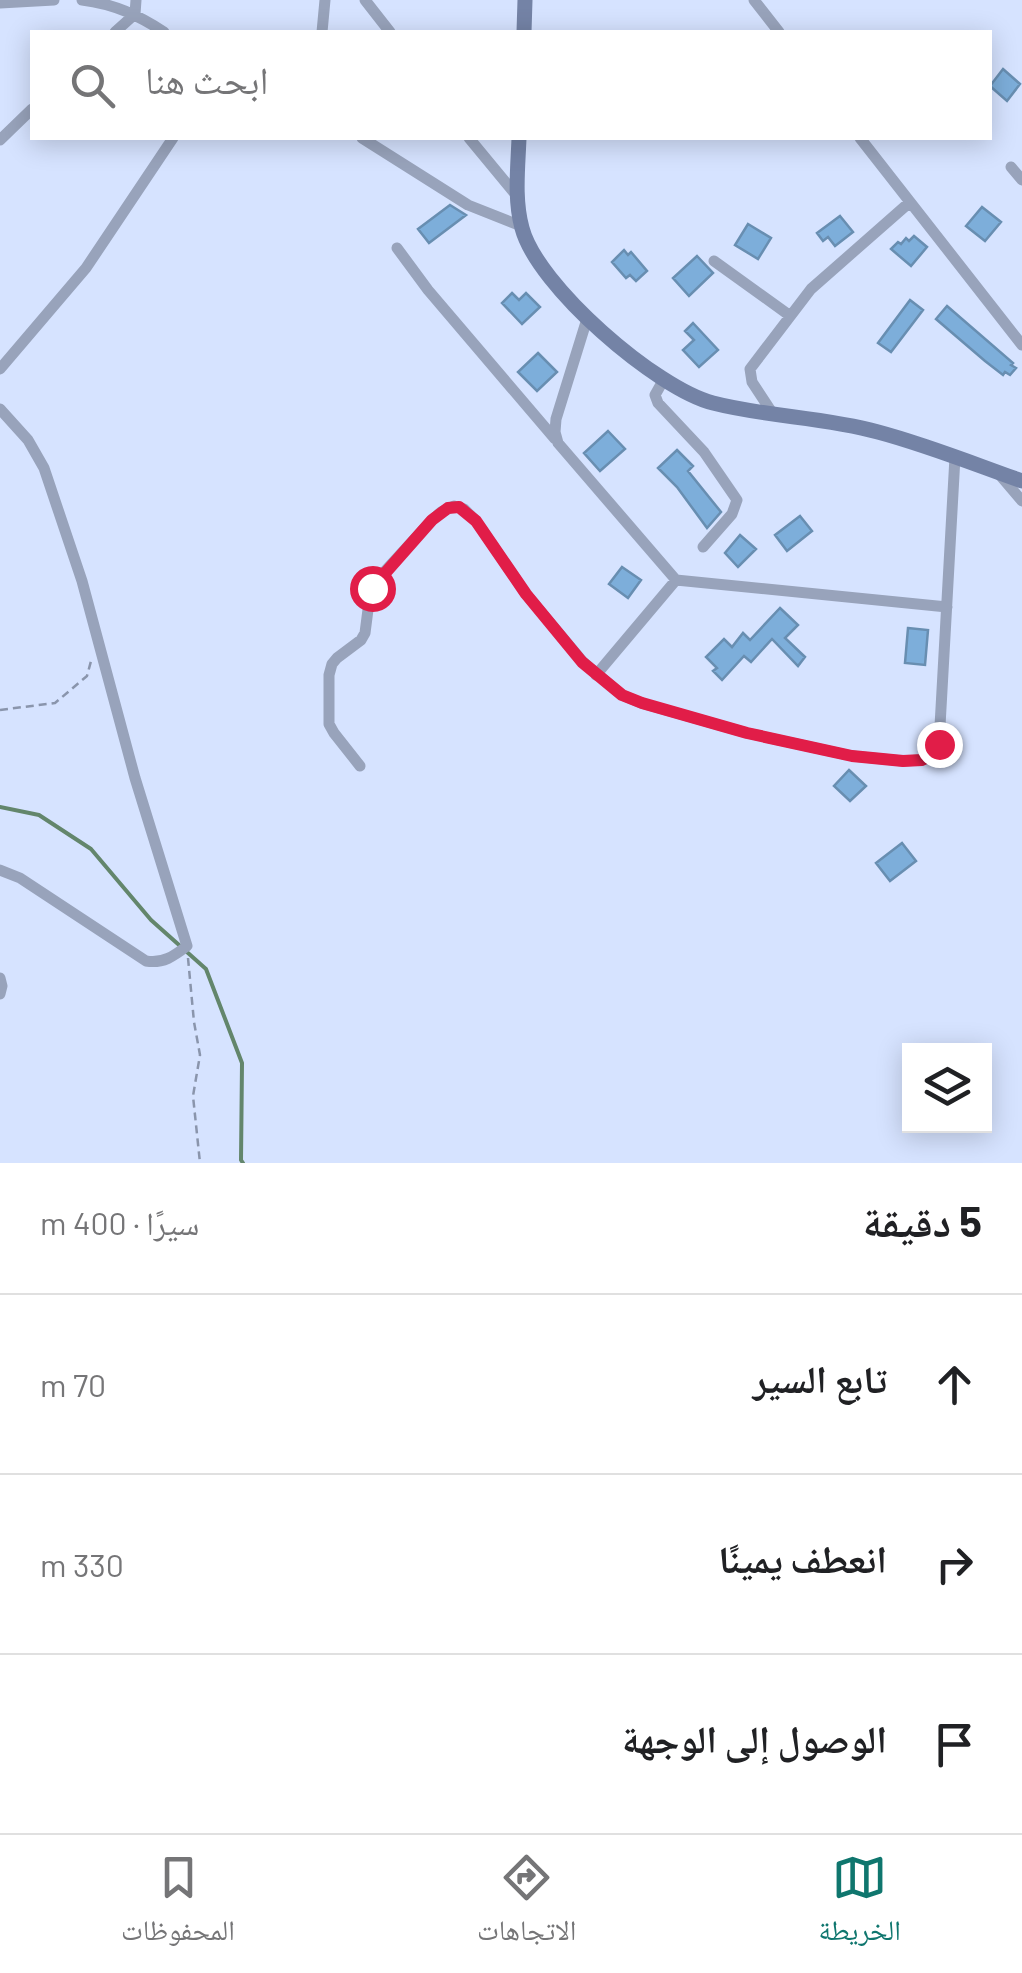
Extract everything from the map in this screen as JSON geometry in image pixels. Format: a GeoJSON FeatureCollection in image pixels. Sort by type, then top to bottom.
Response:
{"type":"FeatureCollection","features":[{"type":"Feature","properties":{"kind":"street"},"geometry":{"type":"LineString","coordinates":[[0,3],[54,0]]}},
{"type":"Feature","properties":{"kind":"street"},"geometry":{"type":"LineString","coordinates":[[82,0],[114,6],[161,30]]}},
{"type":"Feature","properties":{"kind":"street"},"geometry":{"type":"LineString","coordinates":[[117,30],[135,14],[136,0]]}},
{"type":"Feature","properties":{"kind":"street"},"geometry":{"type":"LineString","coordinates":[[322,30],[326,0]]}},
{"type":"Feature","properties":{"kind":"street"},"geometry":{"type":"LineString","coordinates":[[366,0],[388,30]]}},
{"type":"Feature","properties":{"kind":"street"},"geometry":{"type":"LineString","coordinates":[[524,30],[525,0]]}},
{"type":"Feature","properties":{"kind":"street"},"geometry":{"type":"LineString","coordinates":[[754,0],[777,30]]}},
{"type":"Feature","properties":{"kind":"street"},"geometry":{"type":"LineString","coordinates":[[0,140],[30,111]]}},
{"type":"Feature","properties":{"kind":"street"},"geometry":{"type":"LineString","coordinates":[[0,368],[86,268],[172,140]]}},
{"type":"Feature","properties":{"kind":"street"},"geometry":{"type":"LineString","coordinates":[[365,140],[468,205],[521,226]]}},
{"type":"Feature","properties":{"kind":"street"},"geometry":{"type":"LineString","coordinates":[[470,140],[517,196]]}},
{"type":"Feature","properties":{"kind":"street"},"geometry":{"type":"LineString","coordinates":[[519,140],[517,196],[521,226],[543,272],[588,319],[664,380],[702,400],[877,431],[1022,481]]}},
{"type":"Feature","properties":{"kind":"street"},"geometry":{"type":"LineString","coordinates":[[862,140],[1022,345]]}},
{"type":"Feature","properties":{"kind":"street"},"geometry":{"type":"LineString","coordinates":[[1011,167],[1022,180]]}},
{"type":"Feature","properties":{"kind":"street"},"geometry":{"type":"LineString","coordinates":[[773,414],[749,372],[821,278],[910,202]]}},
{"type":"Feature","properties":{"kind":"street"},"geometry":{"type":"LineString","coordinates":[[396,248],[460,329],[676,580],[947,607]]}},
{"type":"Feature","properties":{"kind":"street"},"geometry":{"type":"LineString","coordinates":[[714,261],[789,315]]}},
{"type":"Feature","properties":{"kind":"street"},"geometry":{"type":"LineString","coordinates":[[558,442],[556,418],[588,319]]}},
{"type":"Feature","properties":{"kind":"street"},"geometry":{"type":"LineString","coordinates":[[664,380],[656,395],[658,403],[704,452],[737,500],[732,514],[703,548]]}},
{"type":"Feature","properties":{"kind":"street"},"geometry":{"type":"LineString","coordinates":[[0,410],[36,451],[44,468],[187,946],[166,960],[146,960],[20,878],[0,870]]}},
{"type":"Feature","properties":{"kind":"street"},"geometry":{"type":"LineString","coordinates":[[360,766],[329,724],[330,669],[366,633],[375,582],[432,520],[448,508],[459,507],[470,514],[536,606],[596,675],[622,695],[747,733],[852,756],[903,761],[930,756],[939,744],[955,457]]}},
{"type":"Feature","properties":{"kind":"street"},"geometry":{"type":"LineString","coordinates":[[998,472],[1022,501]]}},
{"type":"Feature","properties":{"kind":"street"},"geometry":{"type":"LineString","coordinates":[[596,675],[676,580]]}},
{"type":"Feature","properties":{"kind":"street"},"geometry":{"type":"LineString","coordinates":[[0,978],[0,994]]}},
{"type":"Feature","properties":{"kind":"path"},"geometry":{"type":"LineString","coordinates":[[0,710],[55,703],[87,676],[97,636]]}},
{"type":"Feature","properties":{"kind":"path"},"geometry":{"type":"LineString","coordinates":[[187,946],[200,1055],[193,1096],[200,1163]]}},
{"type":"Feature","properties":{"kind":"building"},"geometry":{"type":"Polygon","coordinates":[[[1003,69],[1020,84],[1007,101],[992,83],[1003,69]]]}},
{"type":"Feature","properties":{"kind":"building"},"geometry":{"type":"Polygon","coordinates":[[[450,205],[466,215],[429,243],[418,229],[450,205]]]}},
{"type":"Feature","properties":{"kind":"building"},"geometry":{"type":"Polygon","coordinates":[[[982,207],[1001,222],[985,241],[966,226],[982,207]]]}},
{"type":"Feature","properties":{"kind":"building"},"geometry":{"type":"Polygon","coordinates":[[[840,216],[853,232],[835,246],[828,237],[823,241],[817,233],[840,216]]]}},
{"type":"Feature","properties":{"kind":"building"},"geometry":{"type":"Polygon","coordinates":[[[748,224],[771,238],[758,259],[735,245],[748,224]]]}},
{"type":"Feature","properties":{"kind":"building"},"geometry":{"type":"Polygon","coordinates":[[[914,236],[927,247],[911,266],[891,249],[914,236]]]}},
{"type":"Feature","properties":{"kind":"building"},"geometry":{"type":"Polygon","coordinates":[[[624,250],[628,255],[631,252],[647,271],[636,281],[630,275],[626,278],[612,262],[624,250]]]}},
{"type":"Feature","properties":{"kind":"building"},"geometry":{"type":"Polygon","coordinates":[[[697,256],[713,273],[689,296],[673,278],[697,256]]]}},
{"type":"Feature","properties":{"kind":"building"},"geometry":{"type":"Polygon","coordinates":[[[512,293],[519,300],[526,293],[540,307],[522,324],[502,303],[512,293]]]}},
{"type":"Feature","properties":{"kind":"building"},"geometry":{"type":"Polygon","coordinates":[[[910,300],[923,310],[891,352],[878,343],[910,300]]]}},
{"type":"Feature","properties":{"kind":"building"},"geometry":{"type":"Polygon","coordinates":[[[947,306],[1013,363],[1016,368],[1010,375],[1003,375],[936,319],[947,306]]]}},
{"type":"Feature","properties":{"kind":"building"},"geometry":{"type":"Polygon","coordinates":[[[693,323],[718,350],[699,367],[683,350],[694,340],[685,331],[693,323]]]}},
{"type":"Feature","properties":{"kind":"building"},"geometry":{"type":"Polygon","coordinates":[[[538,353],[557,372],[537,391],[518,372],[538,353]]]}},
{"type":"Feature","properties":{"kind":"building"},"geometry":{"type":"Polygon","coordinates":[[[608,431],[625,449],[600,471],[584,453],[608,431]]]}},
{"type":"Feature","properties":{"kind":"building"},"geometry":{"type":"Polygon","coordinates":[[[677,450],[693,466],[688,471],[721,512],[707,528],[658,468],[677,450]]]}},
{"type":"Feature","properties":{"kind":"building"},"geometry":{"type":"Polygon","coordinates":[[[800,516],[812,531],[787,551],[775,535],[800,516]]]}},
{"type":"Feature","properties":{"kind":"building"},"geometry":{"type":"Polygon","coordinates":[[[740,535],[756,549],[738,567],[725,553],[740,535]]]}},
{"type":"Feature","properties":{"kind":"building"},"geometry":{"type":"Polygon","coordinates":[[[622,567],[641,580],[628,598],[609,584],[622,567]]]}},
{"type":"Feature","properties":{"kind":"building"},"geometry":{"type":"Polygon","coordinates":[[[780,608],[798,625],[785,638],[805,657],[798,666],[772,639],[751,662],[744,656],[722,680],[706,657],[724,639],[732,647],[743,633],[750,640],[780,608]]]}},
{"type":"Feature","properties":{"kind":"building"},"geometry":{"type":"Polygon","coordinates":[[[908,628],[928,630],[925,665],[905,663],[908,628]]]}},
{"type":"Feature","properties":{"kind":"building"},"geometry":{"type":"Polygon","coordinates":[[[849,770],[866,786],[850,801],[834,786],[849,770]]]}},
{"type":"Feature","properties":{"kind":"building"},"geometry":{"type":"Polygon","coordinates":[[[902,843],[916,861],[890,881],[876,863],[902,843]]]}},
{"type":"Feature","properties":{"kind":"waterway"},"geometry":{"type":"LineString","coordinates":[[0,807],[39,815],[91,849],[151,920],[206,969],[242,1063],[243,1163]]}},
{"type":"Feature","properties":{"kind":"route"},"geometry":{"type":"LineString","coordinates":[[372,588],[432,520],[448,508],[459,507],[476,521],[526,594],[582,662],[622,695],[747,733],[852,756],[922,760],[939,744]]}}]}
